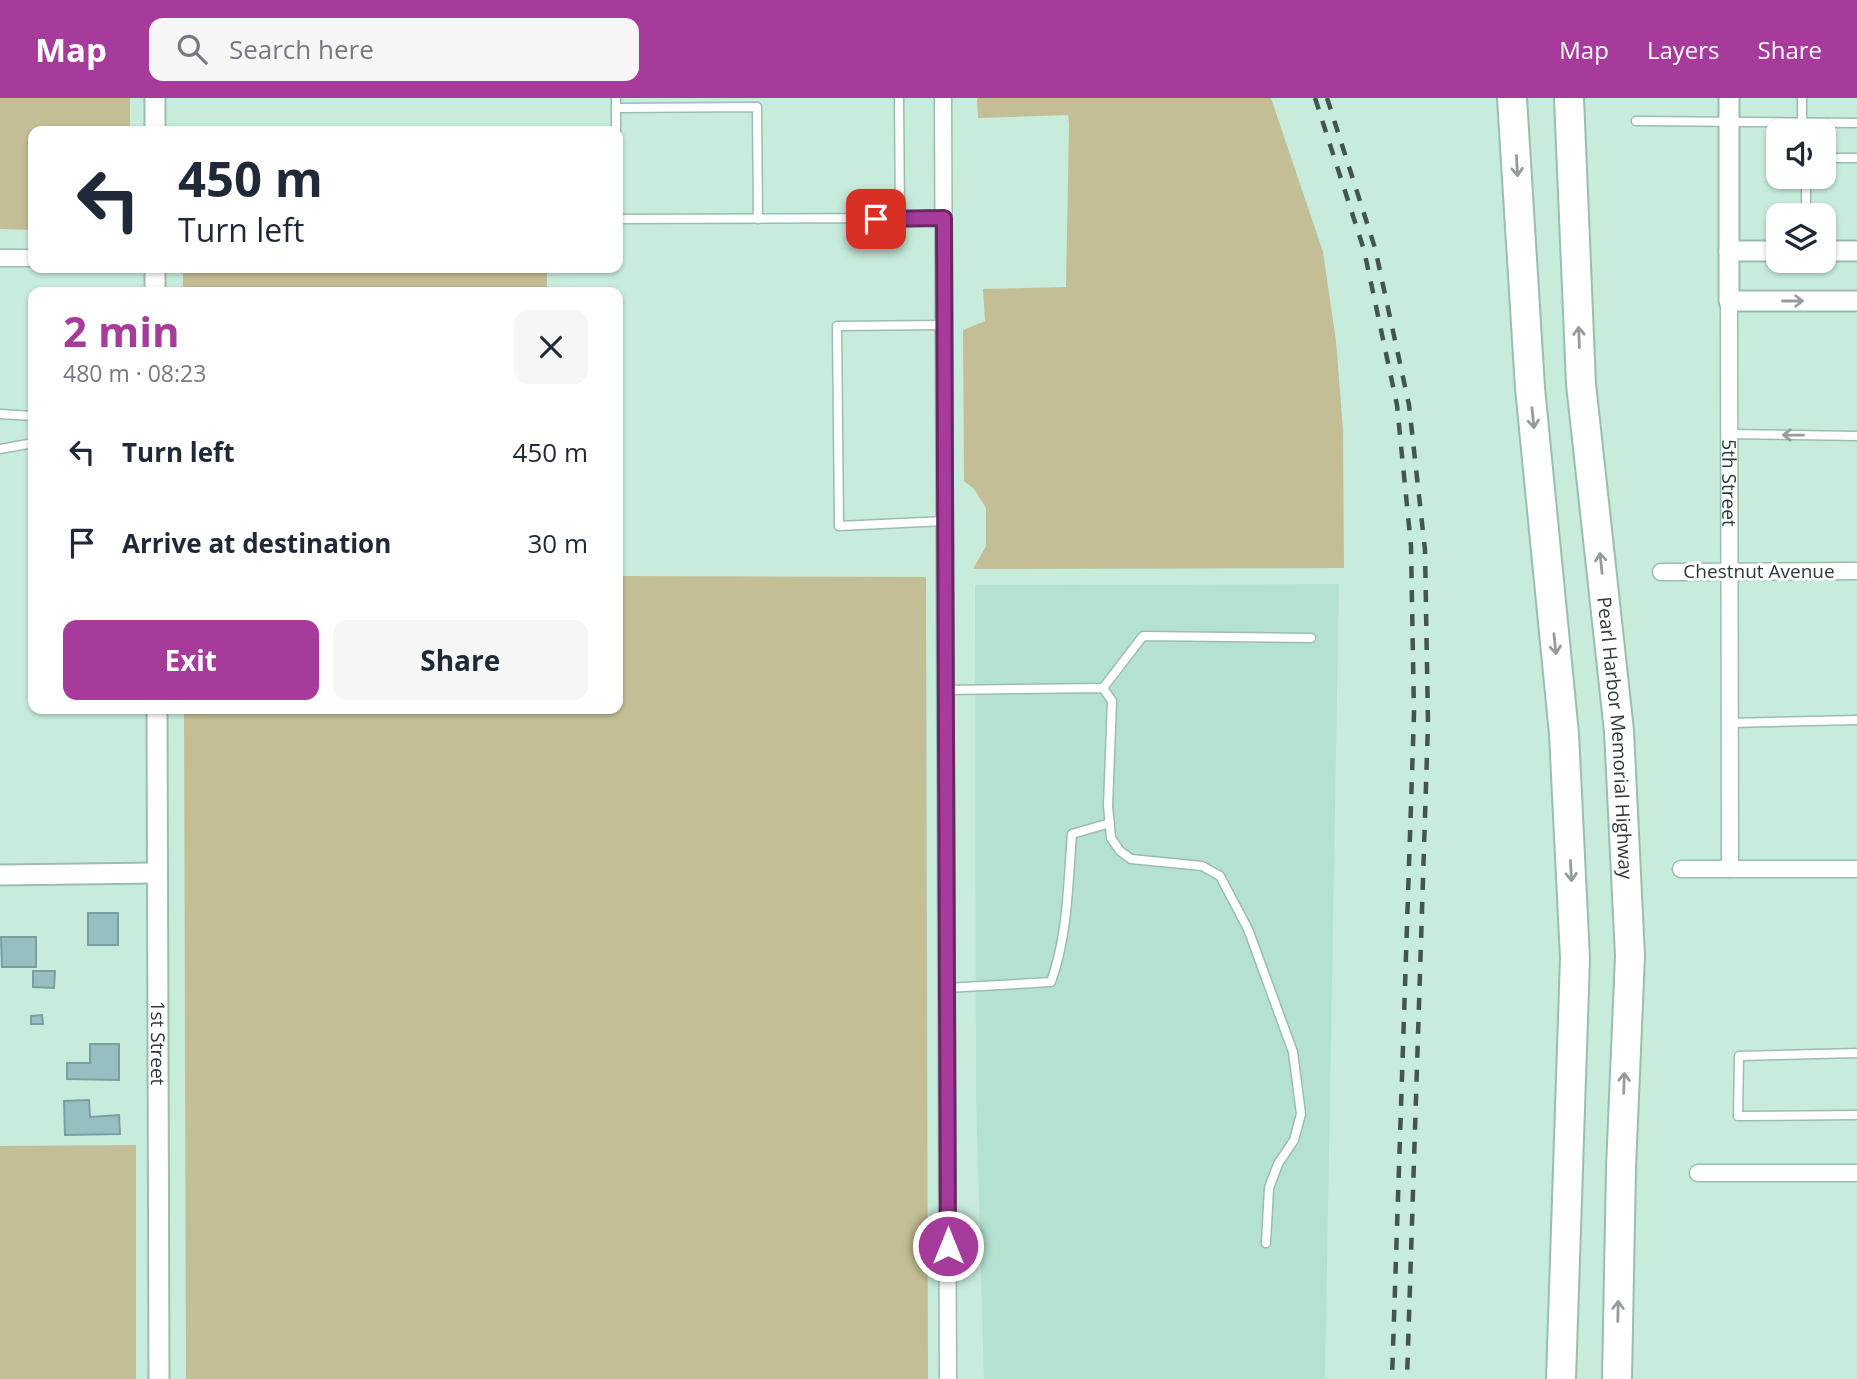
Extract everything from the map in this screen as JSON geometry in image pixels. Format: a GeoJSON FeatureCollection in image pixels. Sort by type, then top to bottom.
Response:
{"type":"FeatureCollection","features":[{"type":"Feature","properties":{"kind":"highway"},"geometry":{"type":"LineString","coordinates":[[1512,98],[1530,388],[1564,734],[1575,958],[1562,1379]]}},
{"type":"Feature","properties":{"kind":"highway","name":"Pearl Harbor Memorial Highway"},"geometry":{"type":"LineString","coordinates":[[1569,98],[1581,384],[1619,731],[1630,956],[1621,1168],[1617,1379]]}},
{"type":"Feature","properties":{"kind":"street"},"geometry":{"type":"LineString","coordinates":[[155,98],[155,126]]}},
{"type":"Feature","properties":{"kind":"street"},"geometry":{"type":"LineString","coordinates":[[943,98],[948,1379]]}},
{"type":"Feature","properties":{"kind":"street","name":"5th Street"},"geometry":{"type":"LineString","coordinates":[[1728,98],[1730,869]]}},
{"type":"Feature","properties":{"kind":"street"},"geometry":{"type":"LineString","coordinates":[[1729,251],[1766,251]]}},
{"type":"Feature","properties":{"kind":"street"},"geometry":{"type":"LineString","coordinates":[[1836,251],[1857,251]]}},
{"type":"Feature","properties":{"kind":"street"},"geometry":{"type":"LineString","coordinates":[[0,258],[28,258]]}},
{"type":"Feature","properties":{"kind":"street"},"geometry":{"type":"LineString","coordinates":[[1729,301],[1857,301]]}},
{"type":"Feature","properties":{"kind":"street","name":"Chestnut Avenue"},"geometry":{"type":"LineString","coordinates":[[1661,572],[1857,571]]}},
{"type":"Feature","properties":{"kind":"street","name":"1st Street"},"geometry":{"type":"LineString","coordinates":[[157,714],[159,1379]]}},
{"type":"Feature","properties":{"kind":"street"},"geometry":{"type":"LineString","coordinates":[[1681,869],[1857,869]]}},
{"type":"Feature","properties":{"kind":"street"},"geometry":{"type":"LineString","coordinates":[[0,875],[157,873]]}},
{"type":"Feature","properties":{"kind":"street"},"geometry":{"type":"LineString","coordinates":[[1698,1173],[1857,1173]]}},
{"type":"Feature","properties":{"kind":"lane"},"geometry":{"type":"LineString","coordinates":[[616,98],[616,126]]}},
{"type":"Feature","properties":{"kind":"lane"},"geometry":{"type":"LineString","coordinates":[[899,98],[900,219]]}},
{"type":"Feature","properties":{"kind":"lane"},"geometry":{"type":"LineString","coordinates":[[1802,98],[1802,119]]}},
{"type":"Feature","properties":{"kind":"lane"},"geometry":{"type":"LineString","coordinates":[[616,108],[757,107],[758,219]]}},
{"type":"Feature","properties":{"kind":"lane"},"geometry":{"type":"LineString","coordinates":[[1636,121],[1766,122]]}},
{"type":"Feature","properties":{"kind":"lane"},"geometry":{"type":"LineString","coordinates":[[1836,123],[1857,123]]}},
{"type":"Feature","properties":{"kind":"lane"},"geometry":{"type":"LineString","coordinates":[[1836,158],[1857,158]]}},
{"type":"Feature","properties":{"kind":"lane"},"geometry":{"type":"LineString","coordinates":[[623,219],[944,218]]}},
{"type":"Feature","properties":{"kind":"lane"},"geometry":{"type":"LineString","coordinates":[[944,325],[837,326],[839,526],[945,521]]}},
{"type":"Feature","properties":{"kind":"lane"},"geometry":{"type":"LineString","coordinates":[[0,414],[28,416]]}},
{"type":"Feature","properties":{"kind":"lane"},"geometry":{"type":"LineString","coordinates":[[1729,434],[1857,436]]}},
{"type":"Feature","properties":{"kind":"lane"},"geometry":{"type":"LineString","coordinates":[[0,449],[28,444]]}},
{"type":"Feature","properties":{"kind":"lane"},"geometry":{"type":"LineString","coordinates":[[1103,688],[1143,636],[1311,638]]}},
{"type":"Feature","properties":{"kind":"lane"},"geometry":{"type":"LineString","coordinates":[[946,690],[1103,688]]}},
{"type":"Feature","properties":{"kind":"lane"},"geometry":{"type":"LineString","coordinates":[[1103,688],[1112,701],[1108,806],[1111,838],[1120,851],[1131,859],[1202,866],[1220,876],[1248,929],[1293,1052],[1301,1114],[1294,1140],[1278,1164],[1269,1188],[1266,1243]]}},
{"type":"Feature","properties":{"kind":"lane"},"geometry":{"type":"LineString","coordinates":[[1730,723],[1857,720]]}},
{"type":"Feature","properties":{"kind":"lane"},"geometry":{"type":"LineString","coordinates":[[947,988],[1051,982],[1058,964],[1065,921],[1072,834],[1110,823]]}},
{"type":"Feature","properties":{"kind":"lane"},"geometry":{"type":"LineString","coordinates":[[1857,1053],[1739,1056],[1738,1116],[1857,1115]]}},
{"type":"Feature","properties":{"kind":"shaded area"},"geometry":{"type":"Polygon","coordinates":[[[0,98],[130,98],[130,126],[28,126],[28,230],[0,229],[0,98]]]}},
{"type":"Feature","properties":{"kind":"shaded area"},"geometry":{"type":"Polygon","coordinates":[[[977,98],[1271,98],[1323,252],[1336,341],[1343,430],[1344,568],[973,569],[986,546],[986,508],[974,489],[964,481],[963,330],[985,321],[983,289],[1066,287],[1069,124],[1068,115],[978,118],[977,98]]]}},
{"type":"Feature","properties":{"kind":"shaded area"},"geometry":{"type":"Polygon","coordinates":[[[183,273],[547,273],[547,287],[183,287],[183,273]]]}},
{"type":"Feature","properties":{"kind":"shaded area"},"geometry":{"type":"Polygon","coordinates":[[[623,576],[926,577],[928,1379],[186,1379],[184,714],[623,714],[623,576]]]}},
{"type":"Feature","properties":{"kind":"shaded area"},"geometry":{"type":"Polygon","coordinates":[[[1339,584],[1325,1379],[984,1379],[976,1099],[975,585],[1339,584]]]}},
{"type":"Feature","properties":{"kind":"shaded area"},"geometry":{"type":"Polygon","coordinates":[[[136,1145],[136,1379],[0,1379],[0,1146],[136,1145]]]}},
{"type":"Feature","properties":{"kind":"building"},"geometry":{"type":"Polygon","coordinates":[[[88,913],[118,913],[118,945],[88,945],[88,913]]]}},
{"type":"Feature","properties":{"kind":"building"},"geometry":{"type":"Polygon","coordinates":[[[1,937],[36,937],[36,967],[2,967],[1,937]]]}},
{"type":"Feature","properties":{"kind":"building"},"geometry":{"type":"Polygon","coordinates":[[[33,971],[55,971],[54,988],[33,987],[33,971]]]}},
{"type":"Feature","properties":{"kind":"building"},"geometry":{"type":"Polygon","coordinates":[[[42,1015],[43,1024],[31,1024],[31,1016],[42,1015]]]}},
{"type":"Feature","properties":{"kind":"building"},"geometry":{"type":"Polygon","coordinates":[[[90,1044],[119,1044],[119,1080],[67,1079],[67,1063],[90,1063],[90,1044]]]}},
{"type":"Feature","properties":{"kind":"building"},"geometry":{"type":"Polygon","coordinates":[[[89,1100],[90,1117],[119,1115],[120,1134],[65,1135],[64,1101],[89,1100]]]}},
{"type":"Feature","properties":{"kind":"railway"},"geometry":{"type":"LineString","coordinates":[[1315,98],[1364,250],[1397,405],[1411,546],[1414,714],[1392,1379]]}},
{"type":"Feature","properties":{"kind":"railway"},"geometry":{"type":"LineString","coordinates":[[1327,98],[1375,248],[1409,405],[1425,550],[1428,723],[1407,1379]]}},
{"type":"Feature","properties":{"kind":"route"},"geometry":{"type":"LineString","coordinates":[[876,219],[944,218],[948,1246]]}}]}
